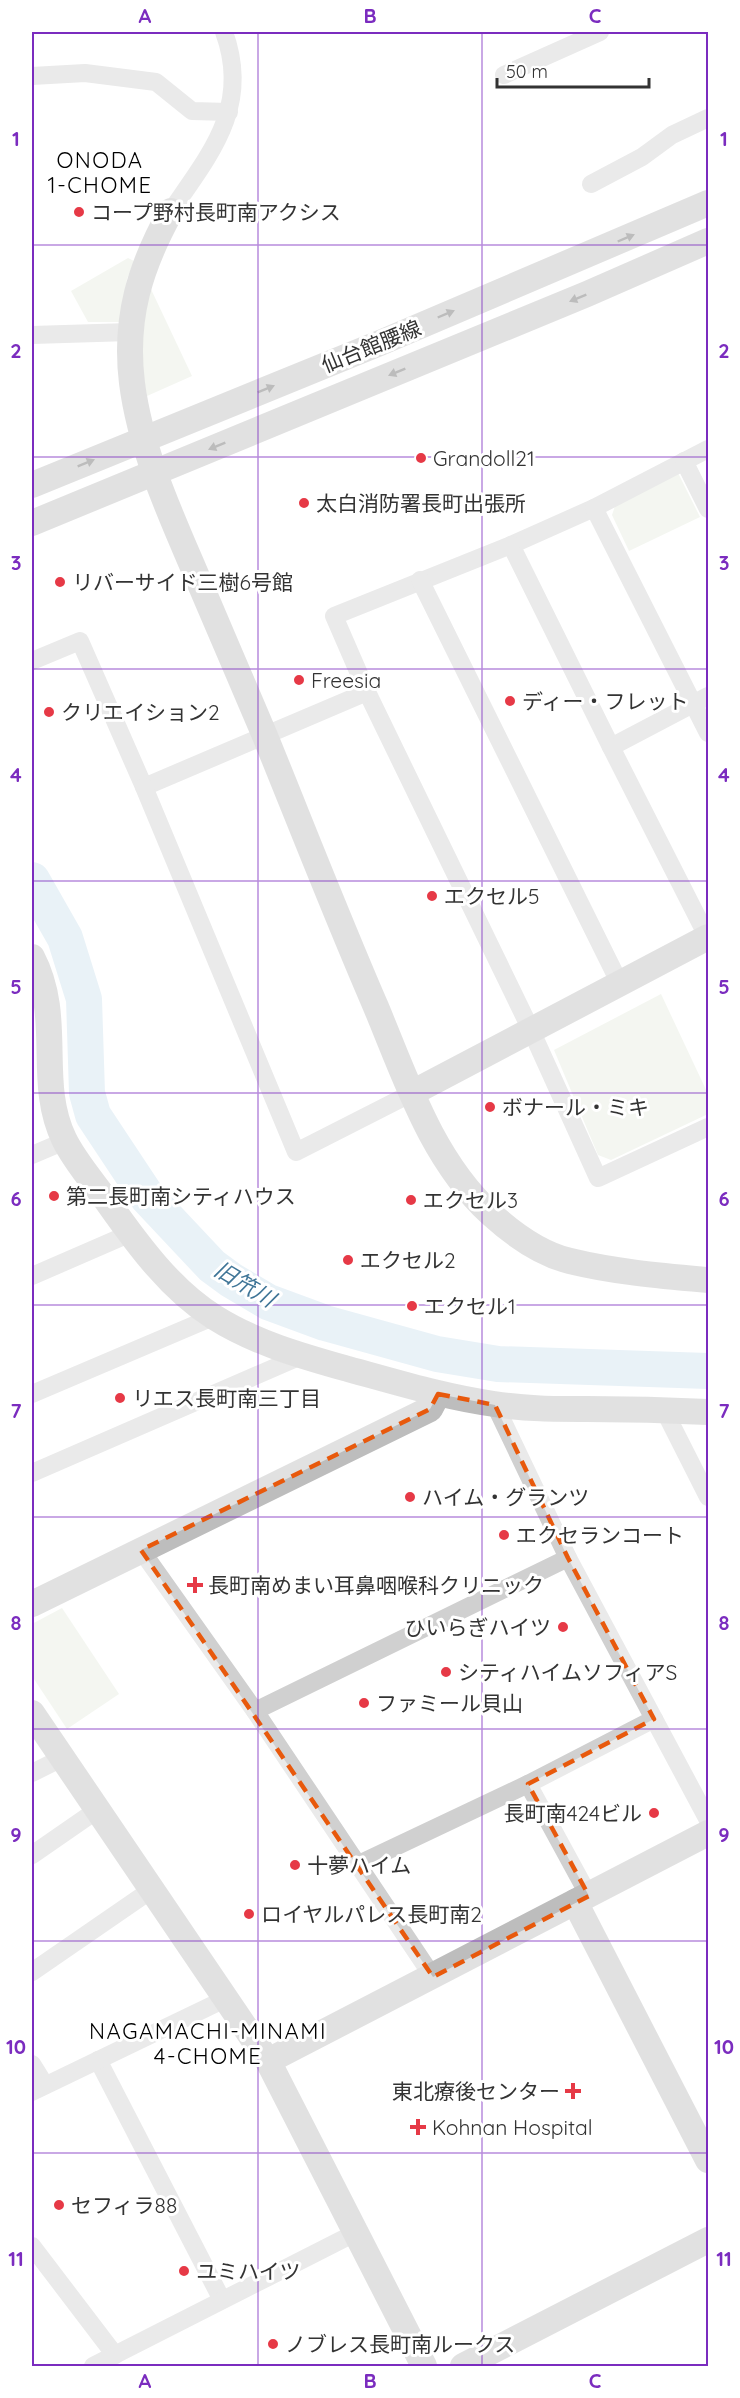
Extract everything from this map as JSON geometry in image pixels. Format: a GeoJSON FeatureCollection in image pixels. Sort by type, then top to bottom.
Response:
{"type":"FeatureCollection","features":[{"type":"Feature","properties":{"kind":"street"},"geometry":{"type":"LineString","coordinates":[[224,32],[230,48],[234,94],[229,112],[215,148],[171,212],[152,247],[144,266],[130,332],[132,382],[144,439],[169,512],[412,1093],[445,1161],[490,1213],[527,1242],[568,1261],[658,1276],[708,1280]]}},
{"type":"Feature","properties":{"kind":"street"},"geometry":{"type":"LineString","coordinates":[[504,75],[600,32]]}},
{"type":"Feature","properties":{"kind":"street"},"geometry":{"type":"LineString","coordinates":[[32,76],[85,73],[156,82],[192,111],[229,112]]}},
{"type":"Feature","properties":{"kind":"street"},"geometry":{"type":"LineString","coordinates":[[591,184],[642,157],[672,135],[708,118]]}},
{"type":"Feature","properties":{"kind":"street","name":"仙台館腰線"},"geometry":{"type":"LineString","coordinates":[[32,485],[380,343],[708,203]]}},
{"type":"Feature","properties":{"kind":"street","name":"仙台館腰線"},"geometry":{"type":"LineString","coordinates":[[32,523],[587,294],[708,241]]}},
{"type":"Feature","properties":{"kind":"street"},"geometry":{"type":"LineString","coordinates":[[32,335],[130,332]]}},
{"type":"Feature","properties":{"kind":"street"},"geometry":{"type":"LineString","coordinates":[[708,449],[594,508],[511,545],[334,616],[367,692],[531,1030],[598,1178],[708,1126]]}},
{"type":"Feature","properties":{"kind":"street"},"geometry":{"type":"LineString","coordinates":[[684,461],[708,509]]}},
{"type":"Feature","properties":{"kind":"street"},"geometry":{"type":"LineString","coordinates":[[594,508],[701,700],[708,733]]}},
{"type":"Feature","properties":{"kind":"street"},"geometry":{"type":"LineString","coordinates":[[32,660],[80,641],[144,787],[296,1152],[708,937],[610,747],[511,545]]}},
{"type":"Feature","properties":{"kind":"street"},"geometry":{"type":"LineString","coordinates":[[420,580],[620,984]]}},
{"type":"Feature","properties":{"kind":"street"},"geometry":{"type":"LineString","coordinates":[[144,787],[367,692]]}},
{"type":"Feature","properties":{"kind":"street"},"geometry":{"type":"LineString","coordinates":[[610,747],[701,700]]}},
{"type":"Feature","properties":{"kind":"street"},"geometry":{"type":"LineString","coordinates":[[32,957],[39,970],[41,1029],[51,1099],[64,1141],[131,1233],[183,1293],[213,1317],[252,1338],[301,1356],[438,1394],[495,1405],[708,1412]]}},
{"type":"Feature","properties":{"kind":"street"},"geometry":{"type":"LineString","coordinates":[[32,1155],[64,1141]]}},
{"type":"Feature","properties":{"kind":"street"},"geometry":{"type":"LineString","coordinates":[[32,1276],[131,1233]]}},
{"type":"Feature","properties":{"kind":"street"},"geometry":{"type":"LineString","coordinates":[[32,1394],[213,1317]]}},
{"type":"Feature","properties":{"kind":"street"},"geometry":{"type":"LineString","coordinates":[[32,1473],[301,1356]]}},
{"type":"Feature","properties":{"kind":"street"},"geometry":{"type":"LineString","coordinates":[[32,1604],[430,1409],[438,1394]]}},
{"type":"Feature","properties":{"kind":"street"},"geometry":{"type":"LineString","coordinates":[[495,1405],[568,1558],[708,1820]]}},
{"type":"Feature","properties":{"kind":"street"},"geometry":{"type":"LineString","coordinates":[[664,1410],[708,1497]]}},
{"type":"Feature","properties":{"kind":"street"},"geometry":{"type":"LineString","coordinates":[[141,1550],[255,1711],[433,1977]]}},
{"type":"Feature","properties":{"kind":"street"},"geometry":{"type":"LineString","coordinates":[[255,1711],[568,1558]]}},
{"type":"Feature","properties":{"kind":"street"},"geometry":{"type":"LineString","coordinates":[[32,1713],[268,2061],[424,2367]]}},
{"type":"Feature","properties":{"kind":"street"},"geometry":{"type":"LineString","coordinates":[[357,1865],[528,1784],[654,1719]]}},
{"type":"Feature","properties":{"kind":"street"},"geometry":{"type":"LineString","coordinates":[[32,1773],[62,1758]]}},
{"type":"Feature","properties":{"kind":"street"},"geometry":{"type":"LineString","coordinates":[[528,1784],[706,2150]]}},
{"type":"Feature","properties":{"kind":"street"},"geometry":{"type":"LineString","coordinates":[[32,1855],[97,1810]]}},
{"type":"Feature","properties":{"kind":"street"},"geometry":{"type":"LineString","coordinates":[[268,2061],[708,1833]]}},
{"type":"Feature","properties":{"kind":"street"},"geometry":{"type":"LineString","coordinates":[[32,1971],[151,1890]]}},
{"type":"Feature","properties":{"kind":"street"},"geometry":{"type":"LineString","coordinates":[[32,2064],[38,2088],[225,1999]]}},
{"type":"Feature","properties":{"kind":"street"},"geometry":{"type":"LineString","coordinates":[[98,2060],[222,2300]]}},
{"type":"Feature","properties":{"kind":"street"},"geometry":{"type":"LineString","coordinates":[[93,2367],[355,2233]]}},
{"type":"Feature","properties":{"kind":"street"},"geometry":{"type":"LineString","coordinates":[[463,2367],[708,2240]]}},
{"type":"Feature","properties":{"kind":"street"},"geometry":{"type":"LineString","coordinates":[[32,2247],[115,2355]]}},
{"type":"Feature","properties":{"kind":"highlighted area"},"geometry":{"type":"Polygon","coordinates":[[[438,1394],[495,1405],[568,1558],[654,1719],[528,1784],[589,1896],[433,1977],[141,1550],[430,1409],[438,1394]]]}},
{"type":"Feature","properties":{"kind":"shaded area"},"geometry":{"type":"Polygon","coordinates":[[[128,258],[134,261],[127,279],[120,322],[88,322],[71,291],[128,258]]]}},
{"type":"Feature","properties":{"kind":"shaded area"},"geometry":{"type":"Polygon","coordinates":[[[149,285],[192,376],[147,396],[139,352],[149,285]]]}},
{"type":"Feature","properties":{"kind":"shaded area"},"geometry":{"type":"Polygon","coordinates":[[[678,473],[700,517],[629,551],[612,515],[616,503],[678,473]]]}},
{"type":"Feature","properties":{"kind":"shaded area"},"geometry":{"type":"Polygon","coordinates":[[[661,994],[708,1094],[708,1114],[611,1160],[598,1155],[554,1050],[661,994]]]}},
{"type":"Feature","properties":{"kind":"shaded area"},"geometry":{"type":"Polygon","coordinates":[[[62,1608],[119,1694],[67,1729],[32,1676],[32,1624],[62,1608]]]}},
{"type":"Feature","properties":{"kind":"waterway","name":"旧笊川"},"geometry":{"type":"LineString","coordinates":[[32,880],[65,938],[84,999],[87,1093],[93,1115],[148,1198],[212,1266],[231,1280],[268,1302],[325,1323],[437,1354],[498,1364],[708,1371]]}},
{"type":"Feature","properties":{"kind":"place","name":"コープ野村長町南アクシス"},"geometry":{"type":"Point","coordinates":[79,212]}},
{"type":"Feature","properties":{"kind":"place","name":"Grandoll21"},"geometry":{"type":"Point","coordinates":[421,458]}},
{"type":"Feature","properties":{"kind":"place","name":"太白消防署長町出張所"},"geometry":{"type":"Point","coordinates":[304,503]}},
{"type":"Feature","properties":{"kind":"place","name":"リバーサイド三樹6号館"},"geometry":{"type":"Point","coordinates":[60,582]}},
{"type":"Feature","properties":{"kind":"place","name":"Freesia"},"geometry":{"type":"Point","coordinates":[299,680]}},
{"type":"Feature","properties":{"kind":"place","name":"ディー・フレット"},"geometry":{"type":"Point","coordinates":[510,701]}},
{"type":"Feature","properties":{"kind":"place","name":"クリエイション2"},"geometry":{"type":"Point","coordinates":[49,712]}},
{"type":"Feature","properties":{"kind":"place","name":"エクセル5"},"geometry":{"type":"Point","coordinates":[432,896]}},
{"type":"Feature","properties":{"kind":"place","name":"ボナール・ミキ"},"geometry":{"type":"Point","coordinates":[490,1107]}},
{"type":"Feature","properties":{"kind":"place","name":"第二長町南シティハウス"},"geometry":{"type":"Point","coordinates":[54,1196]}},
{"type":"Feature","properties":{"kind":"place","name":"エクセル3"},"geometry":{"type":"Point","coordinates":[411,1200]}},
{"type":"Feature","properties":{"kind":"place","name":"エクセル2"},"geometry":{"type":"Point","coordinates":[348,1260]}},
{"type":"Feature","properties":{"kind":"place","name":"エクセル1"},"geometry":{"type":"Point","coordinates":[412,1306]}},
{"type":"Feature","properties":{"kind":"place","name":"リエス長町南三丁目"},"geometry":{"type":"Point","coordinates":[120,1398]}},
{"type":"Feature","properties":{"kind":"place","name":"ハイム・グランツ"},"geometry":{"type":"Point","coordinates":[410,1497]}},
{"type":"Feature","properties":{"kind":"place","name":"エクセランコート"},"geometry":{"type":"Point","coordinates":[504,1535]}},
{"type":"Feature","properties":{"kind":"place","name":"長町南めまい耳鼻咽喉科クリニック"},"geometry":{"type":"Point","coordinates":[195,1585]}},
{"type":"Feature","properties":{"kind":"place","name":"ひいらぎハイツ"},"geometry":{"type":"Point","coordinates":[563,1627]}},
{"type":"Feature","properties":{"kind":"place","name":"シティハイムソフィアS"},"geometry":{"type":"Point","coordinates":[446,1672]}},
{"type":"Feature","properties":{"kind":"place","name":"ファミール貝山"},"geometry":{"type":"Point","coordinates":[364,1703]}},
{"type":"Feature","properties":{"kind":"place","name":"長町南424ビル"},"geometry":{"type":"Point","coordinates":[654,1813]}},
{"type":"Feature","properties":{"kind":"place","name":"十夢ハイム"},"geometry":{"type":"Point","coordinates":[295,1865]}},
{"type":"Feature","properties":{"kind":"place","name":"ロイヤルパレス長町南2"},"geometry":{"type":"Point","coordinates":[249,1914]}},
{"type":"Feature","properties":{"kind":"place","name":"東北療後センター"},"geometry":{"type":"Point","coordinates":[573,2091]}},
{"type":"Feature","properties":{"kind":"place","name":"Kohnan Hospital"},"geometry":{"type":"Point","coordinates":[418,2127]}},
{"type":"Feature","properties":{"kind":"place","name":"セフィラ88"},"geometry":{"type":"Point","coordinates":[59,2205]}},
{"type":"Feature","properties":{"kind":"place","name":"ユミハイツ"},"geometry":{"type":"Point","coordinates":[184,2271]}},
{"type":"Feature","properties":{"kind":"place","name":"ノブレス長町南ルークス"},"geometry":{"type":"Point","coordinates":[273,2344]}},
{"type":"Feature","properties":{"kind":"district","name":"ONODA 1-CHOME"},"geometry":{"type":"Point","coordinates":[100,172]}},
{"type":"Feature","properties":{"kind":"district","name":"NAGAMACHI-MINAMI 4-CHOME"},"geometry":{"type":"Point","coordinates":[208,2044]}}]}
